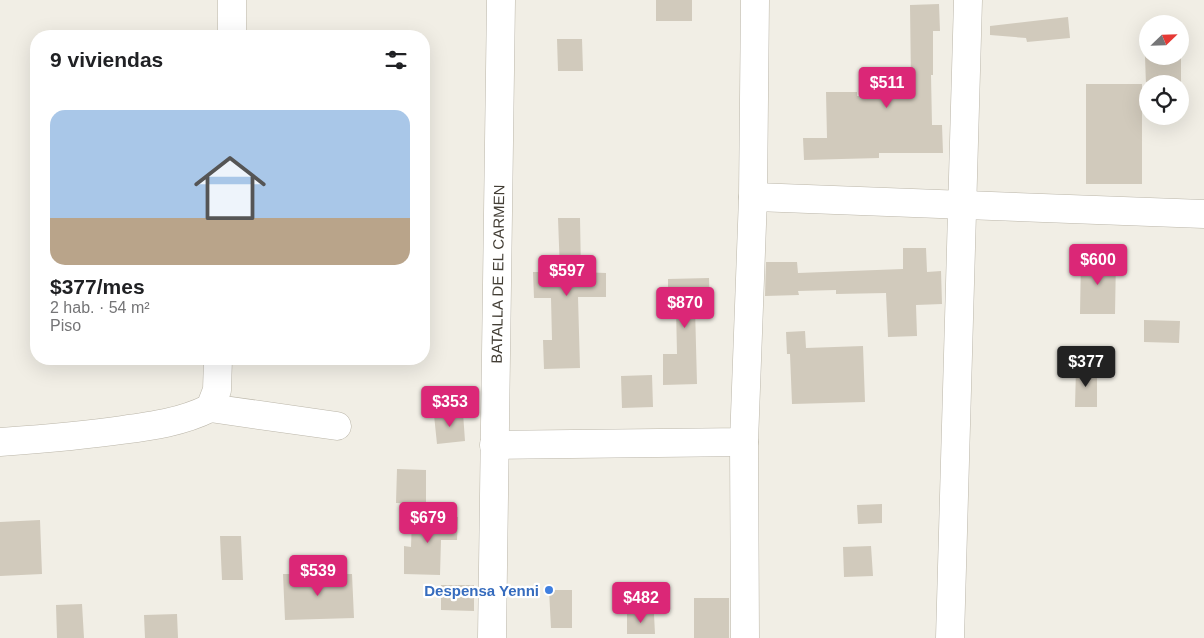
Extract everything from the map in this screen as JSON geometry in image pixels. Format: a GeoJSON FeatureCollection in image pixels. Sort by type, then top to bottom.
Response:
{"type":"FeatureCollection","features":[{"type":"Feature","properties":{"kind":"street"},"geometry":{"type":"LineString","coordinates":[[232,0],[232,30]]}},
{"type":"Feature","properties":{"kind":"street","name":"BATALLA DE EL CARMEN"},"geometry":{"type":"LineString","coordinates":[[492,638],[502,0]]}},
{"type":"Feature","properties":{"kind":"street"},"geometry":{"type":"LineString","coordinates":[[745,638],[744,442],[753,198],[755,0]]}},
{"type":"Feature","properties":{"kind":"street"},"geometry":{"type":"LineString","coordinates":[[950,638],[968,0]]}},
{"type":"Feature","properties":{"kind":"street"},"geometry":{"type":"LineString","coordinates":[[753,198],[1204,214]]}},
{"type":"Feature","properties":{"kind":"street"},"geometry":{"type":"LineString","coordinates":[[210,408],[216,390],[218,365]]}},
{"type":"Feature","properties":{"kind":"street"},"geometry":{"type":"LineString","coordinates":[[0,442],[87,435],[160,425],[192,417],[210,408],[336,426]]}},
{"type":"Feature","properties":{"kind":"street"},"geometry":{"type":"LineString","coordinates":[[494,445],[744,442]]}},
{"type":"Feature","properties":{"kind":"building"},"geometry":{"type":"Polygon","coordinates":[[[656,0],[692,0],[692,21],[656,21],[656,0]]]}},
{"type":"Feature","properties":{"kind":"building"},"geometry":{"type":"Polygon","coordinates":[[[939,4],[940,31],[933,31],[933,75],[931,75],[932,125],[942,125],[943,153],[879,153],[879,158],[804,160],[803,138],[827,138],[826,92],[857,92],[857,96],[903,95],[903,82],[911,82],[910,5],[939,4]]]}},
{"type":"Feature","properties":{"kind":"building"},"geometry":{"type":"Polygon","coordinates":[[[1068,17],[1070,38],[1027,42],[1026,38],[990,35],[990,26],[1068,17]]]}},
{"type":"Feature","properties":{"kind":"building"},"geometry":{"type":"Polygon","coordinates":[[[557,39],[582,39],[583,71],[558,71],[557,39]]]}},
{"type":"Feature","properties":{"kind":"building"},"geometry":{"type":"Polygon","coordinates":[[[1145,65],[1181,65],[1181,75],[1146,75],[1145,65]]]}},
{"type":"Feature","properties":{"kind":"building"},"geometry":{"type":"Polygon","coordinates":[[[1086,84],[1139,84],[1139,125],[1142,125],[1142,184],[1086,184],[1086,84]]]}},
{"type":"Feature","properties":{"kind":"building"},"geometry":{"type":"Polygon","coordinates":[[[558,218],[580,218],[581,272],[606,273],[606,297],[578,297],[580,368],[544,369],[543,340],[552,340],[551,298],[534,298],[533,272],[560,272],[558,218]]]}},
{"type":"Feature","properties":{"kind":"building"},"geometry":{"type":"Polygon","coordinates":[[[903,248],[926,248],[927,272],[941,271],[942,304],[916,305],[917,336],[888,337],[886,293],[836,294],[836,290],[798,291],[799,295],[765,296],[766,262],[797,262],[798,273],[903,269],[903,248]]]}},
{"type":"Feature","properties":{"kind":"building"},"geometry":{"type":"Polygon","coordinates":[[[1081,258],[1116,258],[1115,314],[1080,314],[1081,258]]]}},
{"type":"Feature","properties":{"kind":"building"},"geometry":{"type":"Polygon","coordinates":[[[709,278],[710,306],[695,307],[697,384],[663,385],[663,354],[677,354],[676,307],[668,307],[668,279],[709,278]]]}},
{"type":"Feature","properties":{"kind":"building"},"geometry":{"type":"Polygon","coordinates":[[[1144,320],[1180,321],[1179,343],[1144,342],[1144,320]]]}},
{"type":"Feature","properties":{"kind":"building"},"geometry":{"type":"Polygon","coordinates":[[[805,331],[806,348],[863,346],[865,402],[792,404],[790,354],[787,354],[786,332],[805,331]]]}},
{"type":"Feature","properties":{"kind":"building"},"geometry":{"type":"Polygon","coordinates":[[[1076,368],[1097,368],[1097,407],[1075,407],[1076,368]]]}},
{"type":"Feature","properties":{"kind":"building"},"geometry":{"type":"Polygon","coordinates":[[[652,375],[653,407],[622,408],[621,376],[652,375]]]}},
{"type":"Feature","properties":{"kind":"building"},"geometry":{"type":"Polygon","coordinates":[[[463,413],[465,441],[437,444],[434,415],[463,413]]]}},
{"type":"Feature","properties":{"kind":"building"},"geometry":{"type":"Polygon","coordinates":[[[397,469],[426,470],[426,504],[396,503],[397,469]]]}},
{"type":"Feature","properties":{"kind":"building"},"geometry":{"type":"Polygon","coordinates":[[[882,504],[882,523],[858,524],[857,505],[882,504]]]}},
{"type":"Feature","properties":{"kind":"building"},"geometry":{"type":"Polygon","coordinates":[[[412,517],[458,517],[457,540],[441,540],[440,575],[404,574],[404,546],[411,547],[412,517]]]}},
{"type":"Feature","properties":{"kind":"building"},"geometry":{"type":"Polygon","coordinates":[[[40,520],[42,574],[0,576],[0,522],[40,520]]]}},
{"type":"Feature","properties":{"kind":"building"},"geometry":{"type":"Polygon","coordinates":[[[220,536],[241,536],[243,580],[222,580],[220,536]]]}},
{"type":"Feature","properties":{"kind":"building"},"geometry":{"type":"Polygon","coordinates":[[[871,546],[873,576],[844,577],[843,547],[871,546]]]}},
{"type":"Feature","properties":{"kind":"building"},"geometry":{"type":"Polygon","coordinates":[[[283,574],[352,574],[354,618],[285,620],[283,574]]]}},
{"type":"Feature","properties":{"kind":"building"},"geometry":{"type":"Polygon","coordinates":[[[441,585],[474,585],[474,611],[441,610],[441,585]]]}},
{"type":"Feature","properties":{"kind":"building"},"geometry":{"type":"Polygon","coordinates":[[[549,590],[572,590],[572,628],[551,628],[549,590]]]}},
{"type":"Feature","properties":{"kind":"building"},"geometry":{"type":"Polygon","coordinates":[[[694,598],[729,598],[729,638],[694,638],[694,598]]]}},
{"type":"Feature","properties":{"kind":"building"},"geometry":{"type":"Polygon","coordinates":[[[82,604],[84,638],[57,638],[56,605],[82,604]]]}},
{"type":"Feature","properties":{"kind":"building"},"geometry":{"type":"Polygon","coordinates":[[[177,614],[178,638],[145,638],[144,615],[177,614]]]}},
{"type":"Feature","properties":{"kind":"building"},"geometry":{"type":"Polygon","coordinates":[[[627,614],[654,614],[655,634],[627,634],[627,614]]]}},
{"type":"Feature","properties":{"kind":"place","name":"Despensa Yenni"},"geometry":{"type":"Point","coordinates":[549,590]}}]}
